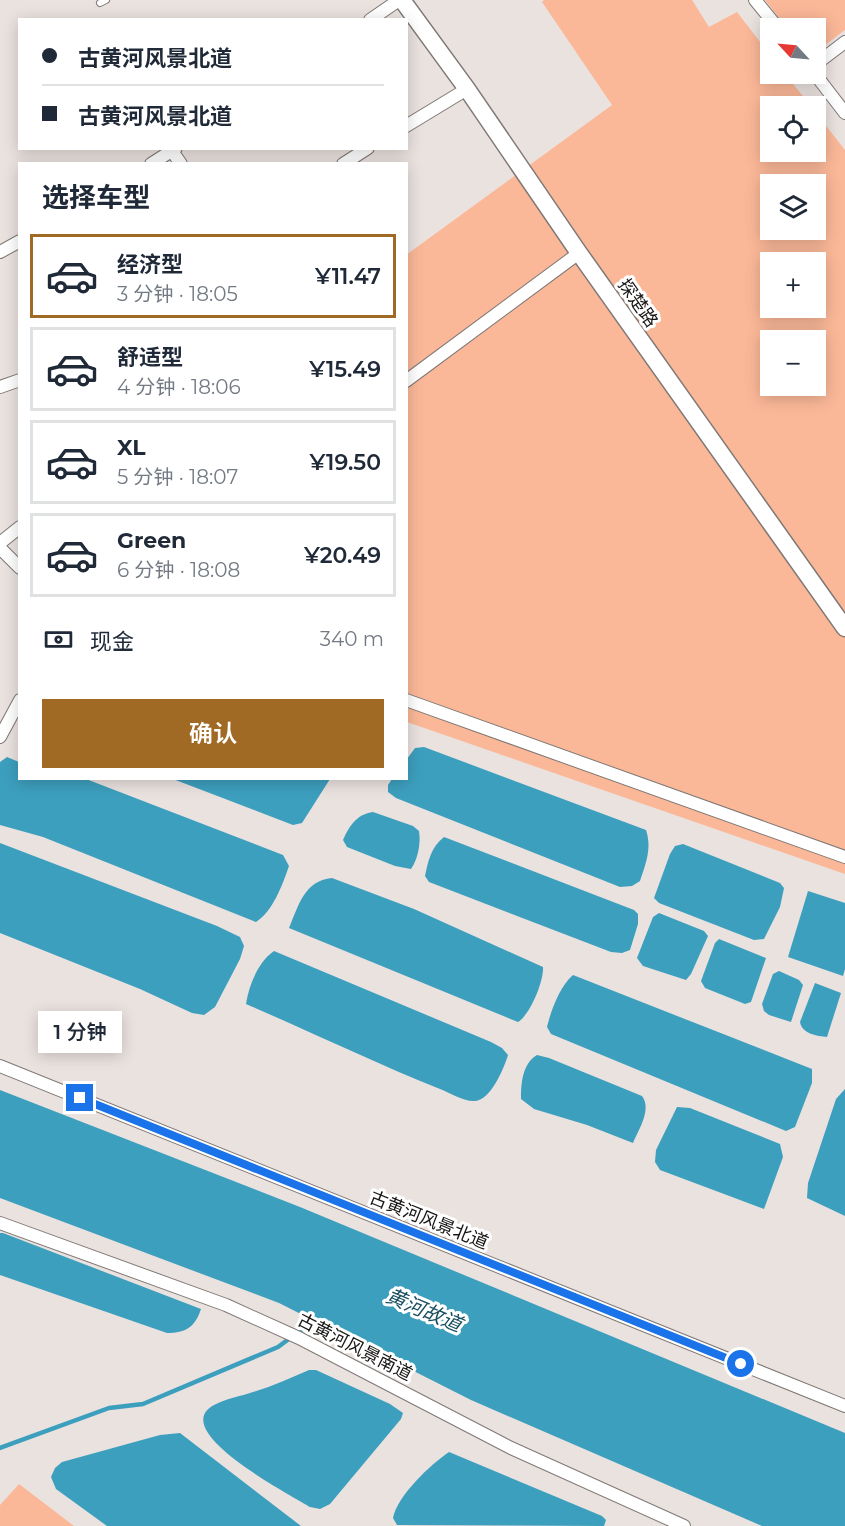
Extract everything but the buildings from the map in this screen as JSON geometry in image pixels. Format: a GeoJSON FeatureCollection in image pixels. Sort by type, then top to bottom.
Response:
{"type":"FeatureCollection","features":[{"type":"Feature","properties":{"kind":"main road","name":"探楚路"},"geometry":{"type":"LineString","coordinates":[[400,0],[467,89],[579,253],[845,628]]}},
{"type":"Feature","properties":{"kind":"street"},"geometry":{"type":"LineString","coordinates":[[373,18],[400,0]]}},
{"type":"Feature","properties":{"kind":"street"},"geometry":{"type":"LineString","coordinates":[[755,0],[770,18]]}},
{"type":"Feature","properties":{"kind":"street"},"geometry":{"type":"LineString","coordinates":[[826,56],[845,42]]}},
{"type":"Feature","properties":{"kind":"street"},"geometry":{"type":"LineString","coordinates":[[822,84],[845,112]]}},
{"type":"Feature","properties":{"kind":"street"},"geometry":{"type":"LineString","coordinates":[[408,125],[467,89]]}},
{"type":"Feature","properties":{"kind":"street"},"geometry":{"type":"LineString","coordinates":[[154,162],[174,150]]}},
{"type":"Feature","properties":{"kind":"street"},"geometry":{"type":"LineString","coordinates":[[346,162],[365,150]]}},
{"type":"Feature","properties":{"kind":"street"},"geometry":{"type":"LineString","coordinates":[[0,252],[18,242]]}},
{"type":"Feature","properties":{"kind":"street"},"geometry":{"type":"LineString","coordinates":[[408,380],[579,253]]}},
{"type":"Feature","properties":{"kind":"street"},"geometry":{"type":"LineString","coordinates":[[0,387],[18,381]]}},
{"type":"Feature","properties":{"kind":"street"},"geometry":{"type":"LineString","coordinates":[[0,543],[18,529]]}},
{"type":"Feature","properties":{"kind":"street"},"geometry":{"type":"LineString","coordinates":[[0,548],[18,566]]}},
{"type":"Feature","properties":{"kind":"street"},"geometry":{"type":"LineString","coordinates":[[408,701],[845,857]]}},
{"type":"Feature","properties":{"kind":"street"},"geometry":{"type":"LineString","coordinates":[[0,737],[18,704]]}},
{"type":"Feature","properties":{"kind":"street","name":"古黄河风景北道"},"geometry":{"type":"LineString","coordinates":[[0,1066],[845,1406]]}},
{"type":"Feature","properties":{"kind":"street","name":"古黄河风景南道"},"geometry":{"type":"LineString","coordinates":[[0,1223],[226,1305],[294,1335],[511,1448],[684,1526]]}},
{"type":"Feature","properties":{"kind":"shaded area"},"geometry":{"type":"Polygon","coordinates":[[[544,0],[692,0],[709,27],[737,12],[760,42],[760,84],[793,84],[803,96],[760,96],[760,162],[826,162],[826,126],[845,150],[845,874],[408,722],[408,254],[612,105],[542,2],[544,0]]]}},
{"type":"Feature","properties":{"kind":"shaded area"},"geometry":{"type":"Polygon","coordinates":[[[765,0],[845,0],[845,30],[826,44],[826,18],[779,18],[765,0]]]}},
{"type":"Feature","properties":{"kind":"shaded area"},"geometry":{"type":"Polygon","coordinates":[[[19,1484],[74,1526],[0,1526],[0,1505],[19,1484]]]}},
{"type":"Feature","properties":{"kind":"water"},"geometry":{"type":"Polygon","coordinates":[[[424,747],[646,830],[648,849],[640,881],[632,886],[620,887],[396,798],[388,792],[388,785],[391,780],[408,780],[408,758],[415,748],[424,747]]]}},
{"type":"Feature","properties":{"kind":"water"},"geometry":{"type":"Polygon","coordinates":[[[7,757],[18,762],[18,780],[89,780],[283,855],[289,866],[283,882],[267,911],[256,922],[43,837],[0,825],[0,762],[7,757]]]}},
{"type":"Feature","properties":{"kind":"water"},"geometry":{"type":"Polygon","coordinates":[[[176,780],[329,780],[302,823],[293,825],[176,780]]]}},
{"type":"Feature","properties":{"kind":"water"},"geometry":{"type":"Polygon","coordinates":[[[373,812],[413,826],[419,831],[418,851],[411,869],[395,866],[347,847],[343,840],[351,826],[362,815],[373,812]]]}},
{"type":"Feature","properties":{"kind":"water"},"geometry":{"type":"Polygon","coordinates":[[[444,837],[634,910],[638,914],[638,924],[630,950],[622,953],[611,952],[429,882],[425,876],[429,860],[436,845],[444,837]]]}},
{"type":"Feature","properties":{"kind":"water"},"geometry":{"type":"Polygon","coordinates":[[[0,843],[217,926],[240,937],[244,946],[240,959],[215,1007],[204,1015],[192,1013],[140,989],[0,933],[0,843]]]}},
{"type":"Feature","properties":{"kind":"water"},"geometry":{"type":"Polygon","coordinates":[[[683,844],[780,883],[784,888],[780,907],[764,939],[754,940],[659,903],[654,898],[670,854],[675,846],[683,844]]]}},
{"type":"Feature","properties":{"kind":"water"},"geometry":{"type":"Polygon","coordinates":[[[332,878],[414,909],[543,967],[539,989],[523,1018],[518,1022],[289,928],[309,889],[323,880],[332,878]]]}},
{"type":"Feature","properties":{"kind":"water"},"geometry":{"type":"Polygon","coordinates":[[[808,891],[845,903],[845,969],[843,976],[788,957],[808,891]]]}},
{"type":"Feature","properties":{"kind":"water"},"geometry":{"type":"Polygon","coordinates":[[[659,913],[704,931],[708,936],[686,980],[643,966],[637,958],[653,917],[659,913]]]}},
{"type":"Feature","properties":{"kind":"water"},"geometry":{"type":"Polygon","coordinates":[[[719,939],[766,958],[751,1002],[745,1004],[705,988],[701,981],[715,943],[719,939]]]}},
{"type":"Feature","properties":{"kind":"water"},"geometry":{"type":"Polygon","coordinates":[[[274,951],[502,1048],[508,1055],[496,1082],[481,1099],[471,1101],[462,1099],[246,1004],[255,975],[263,961],[274,951]]]}},
{"type":"Feature","properties":{"kind":"water"},"geometry":{"type":"Polygon","coordinates":[[[779,971],[799,980],[803,985],[791,1022],[769,1015],[764,1011],[762,1004],[773,974],[779,971]]]}},
{"type":"Feature","properties":{"kind":"water"},"geometry":{"type":"Polygon","coordinates":[[[573,975],[812,1069],[812,1083],[795,1127],[786,1131],[551,1034],[547,1027],[554,1006],[564,985],[573,975]]]}},
{"type":"Feature","properties":{"kind":"water"},"geometry":{"type":"Polygon","coordinates":[[[815,983],[841,993],[827,1037],[807,1032],[800,1022],[815,983]]]}},
{"type":"Feature","properties":{"kind":"water"},"geometry":{"type":"Polygon","coordinates":[[[537,1055],[642,1096],[645,1101],[645,1113],[633,1143],[587,1125],[534,1109],[521,1099],[525,1069],[537,1055]]]}},
{"type":"Feature","properties":{"kind":"water"},"geometry":{"type":"Polygon","coordinates":[[[845,1089],[845,1216],[807,1198],[808,1183],[836,1099],[845,1089]]]}},
{"type":"Feature","properties":{"kind":"water","name":"黄河故道"},"geometry":{"type":"Polygon","coordinates":[[[0,1090],[300,1207],[845,1433],[845,1526],[762,1526],[471,1400],[279,1303],[0,1198],[0,1090]]]}},
{"type":"Feature","properties":{"kind":"water"},"geometry":{"type":"Polygon","coordinates":[[[677,1107],[690,1108],[780,1144],[783,1157],[764,1209],[660,1170],[655,1162],[656,1150],[677,1107]]]}},
{"type":"Feature","properties":{"kind":"water"},"geometry":{"type":"Polygon","coordinates":[[[0,1233],[201,1309],[199,1315],[189,1328],[167,1333],[0,1275],[0,1233]]]}},
{"type":"Feature","properties":{"kind":"water"},"geometry":{"type":"Polygon","coordinates":[[[309,1370],[316,1370],[390,1404],[403,1413],[401,1419],[330,1504],[320,1509],[310,1507],[238,1462],[219,1446],[206,1430],[204,1416],[218,1403],[268,1387],[309,1370]]]}},
{"type":"Feature","properties":{"kind":"water"},"geometry":{"type":"Polygon","coordinates":[[[180,1433],[301,1526],[107,1526],[56,1489],[51,1477],[55,1468],[62,1462],[160,1435],[180,1433]]]}},
{"type":"Feature","properties":{"kind":"water"},"geometry":{"type":"Polygon","coordinates":[[[449,1452],[602,1516],[606,1520],[604,1526],[397,1525],[393,1518],[401,1500],[424,1472],[449,1452]]]}},
{"type":"Feature","properties":{"kind":"waterway"},"geometry":{"type":"LineString","coordinates":[[0,1448],[109,1408],[143,1404],[278,1347],[305,1327],[315,1316]]}},
{"type":"Feature","properties":{"kind":"route"},"geometry":{"type":"LineString","coordinates":[[80,1098],[741,1364]]}}]}
